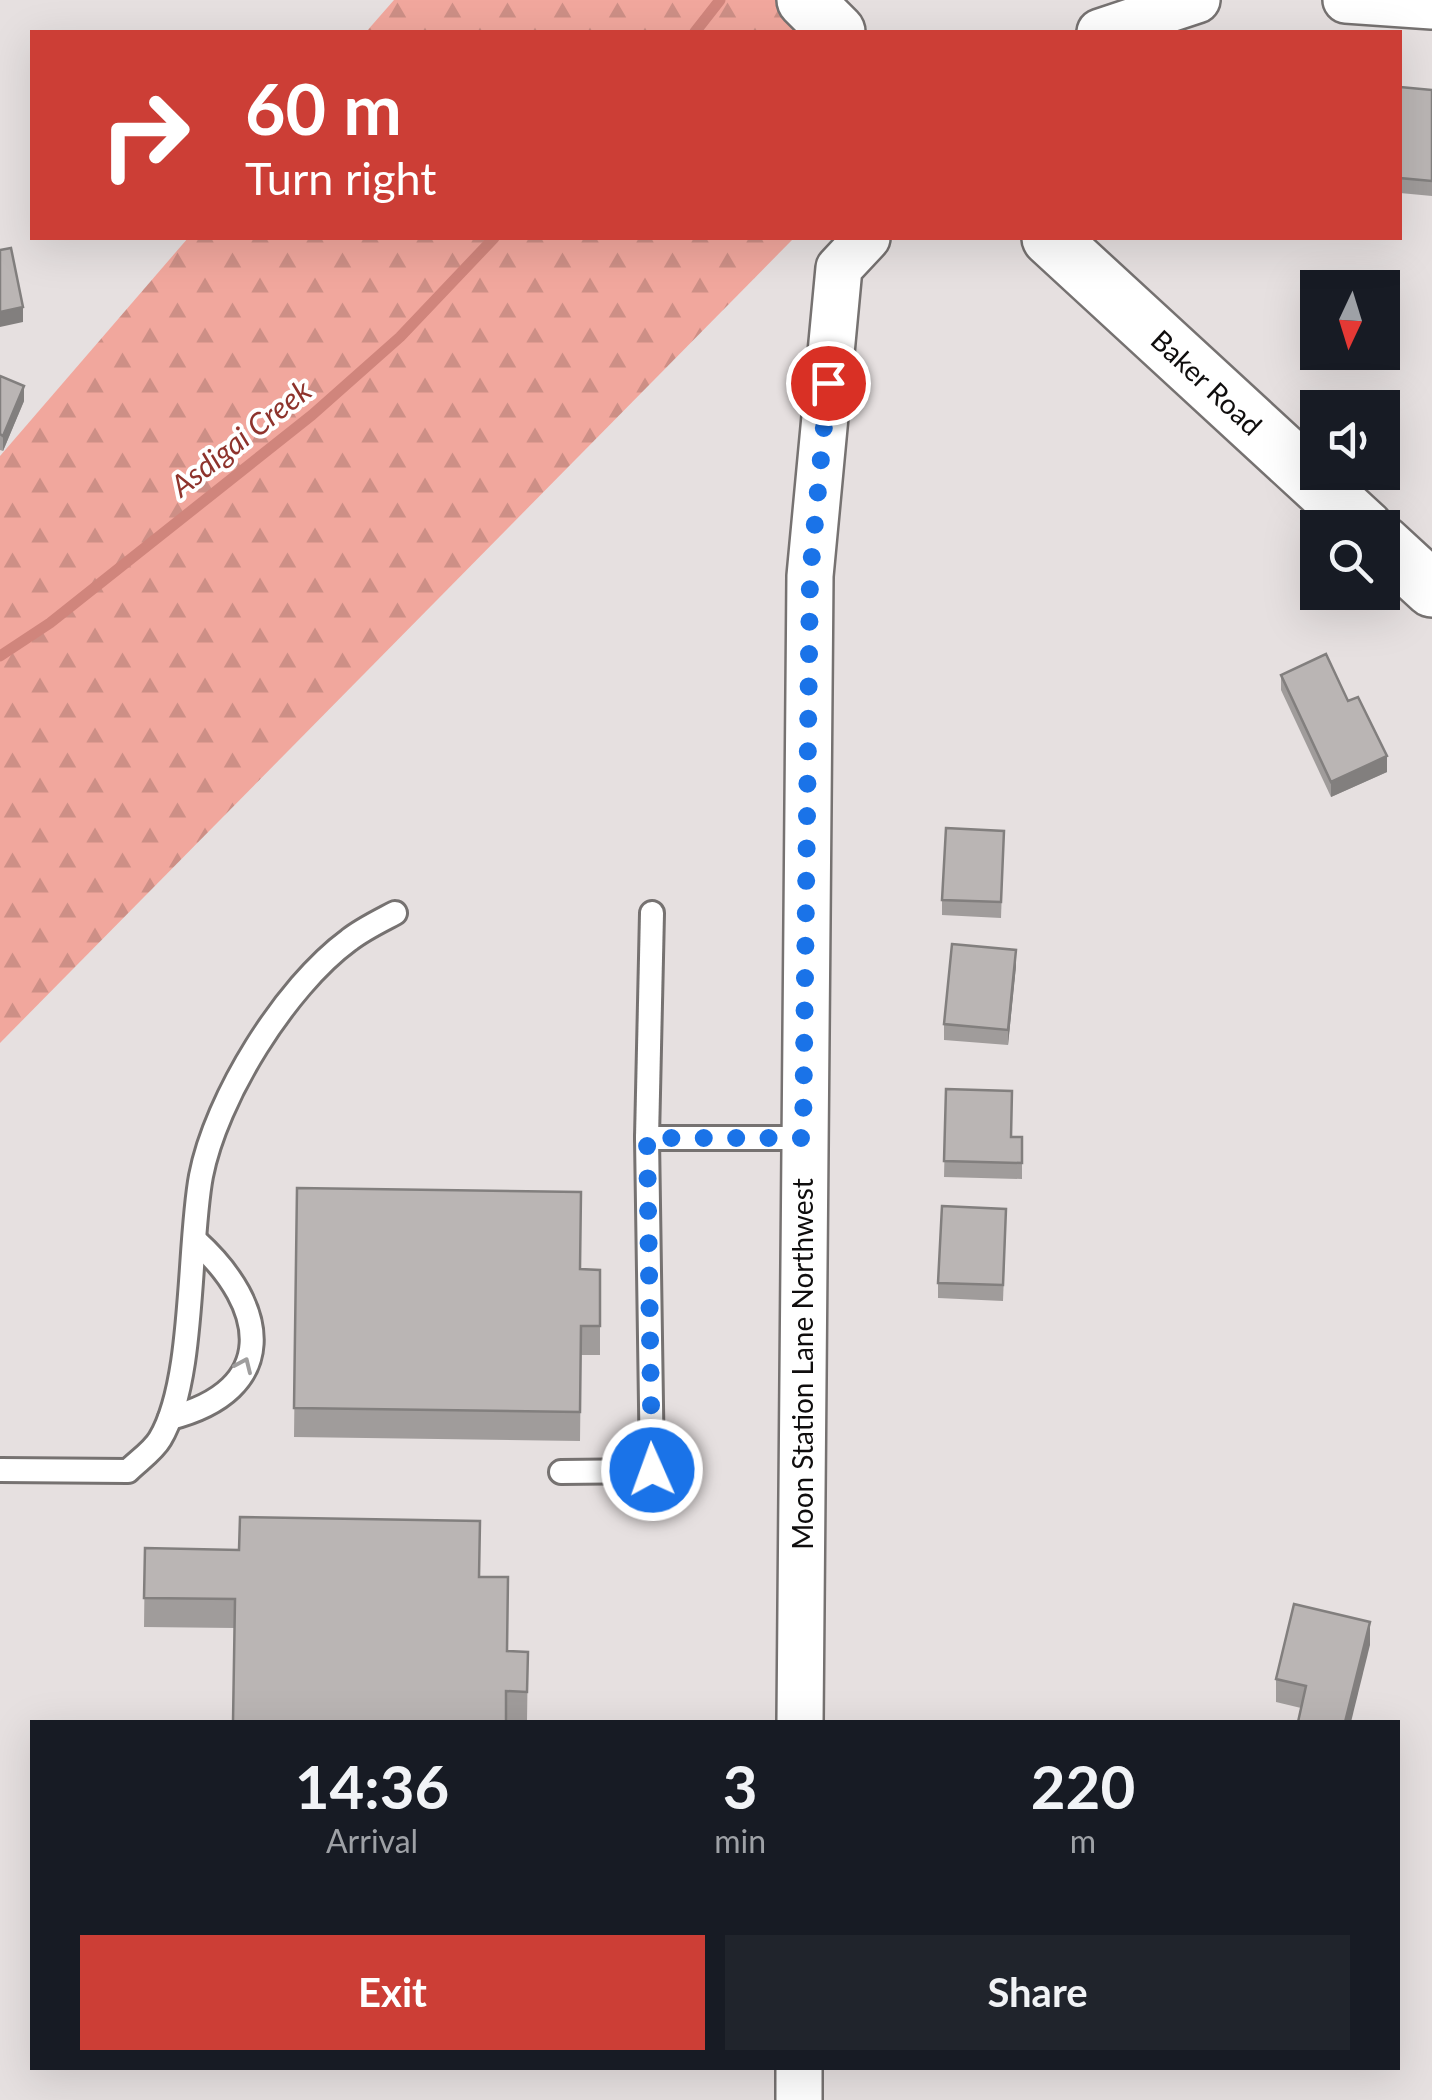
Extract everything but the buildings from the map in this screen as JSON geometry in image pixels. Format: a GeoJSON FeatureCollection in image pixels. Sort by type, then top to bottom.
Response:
{"type":"FeatureCollection","features":[{"type":"Feature","properties":{"kind":"main road"},"geometry":{"type":"LineString","coordinates":[[805,0],[835,30]]}},
{"type":"Feature","properties":{"kind":"main road","name":"Baker Road"},"geometry":{"type":"LineString","coordinates":[[1052,240],[1345,510]]}},
{"type":"Feature","properties":{"kind":"main road"},"geometry":{"type":"LineString","coordinates":[[1400,560],[1432,589]]}},
{"type":"Feature","properties":{"kind":"street"},"geometry":{"type":"LineString","coordinates":[[1106,30],[1196,0]]}},
{"type":"Feature","properties":{"kind":"street"},"geometry":{"type":"LineString","coordinates":[[1346,0],[1432,6]]}},
{"type":"Feature","properties":{"kind":"street","name":"Moon Station Lane Northwest"},"geometry":{"type":"LineString","coordinates":[[800,1720],[810,576],[838,268],[865,240]]}},
{"type":"Feature","properties":{"kind":"street"},"geometry":{"type":"LineString","coordinates":[[799,2070],[799,2100]]}},
{"type":"Feature","properties":{"kind":"lane"},"geometry":{"type":"LineString","coordinates":[[0,1470],[128,1471],[159,1442],[170,1418],[202,1175],[216,1131],[270,1027],[308,980],[348,940],[396,913]]}},
{"type":"Feature","properties":{"kind":"lane"},"geometry":{"type":"LineString","coordinates":[[561,1472],[652,1470],[647,1138],[652,913]]}},
{"type":"Feature","properties":{"kind":"lane"},"geometry":{"type":"LineString","coordinates":[[647,1138],[803,1138]]}},
{"type":"Feature","properties":{"kind":"lane"},"geometry":{"type":"LineString","coordinates":[[170,1418],[206,1409],[235,1385],[251,1357],[252,1329],[239,1288],[196,1241]]}},
{"type":"Feature","properties":{"kind":"green space"},"geometry":{"type":"Polygon","coordinates":[[[394,0],[801,0],[831,30],[368,30],[394,0]]]}},
{"type":"Feature","properties":{"kind":"green space"},"geometry":{"type":"Polygon","coordinates":[[[186,240],[792,240],[0,1043],[0,456],[186,240]]]}},
{"type":"Feature","properties":{"kind":"waterway","name":"Asdigai Creek"},"geometry":{"type":"LineString","coordinates":[[697,30],[720,0]]}},
{"type":"Feature","properties":{"kind":"waterway","name":"Asdigai Creek"},"geometry":{"type":"LineString","coordinates":[[0,656],[50,623],[312,415],[400,337],[492,240]]}},
{"type":"Feature","properties":{"kind":"route"},"geometry":{"type":"LineString","coordinates":[[652,1470],[647,1138],[803,1138],[810,576],[828,383]]}}]}
